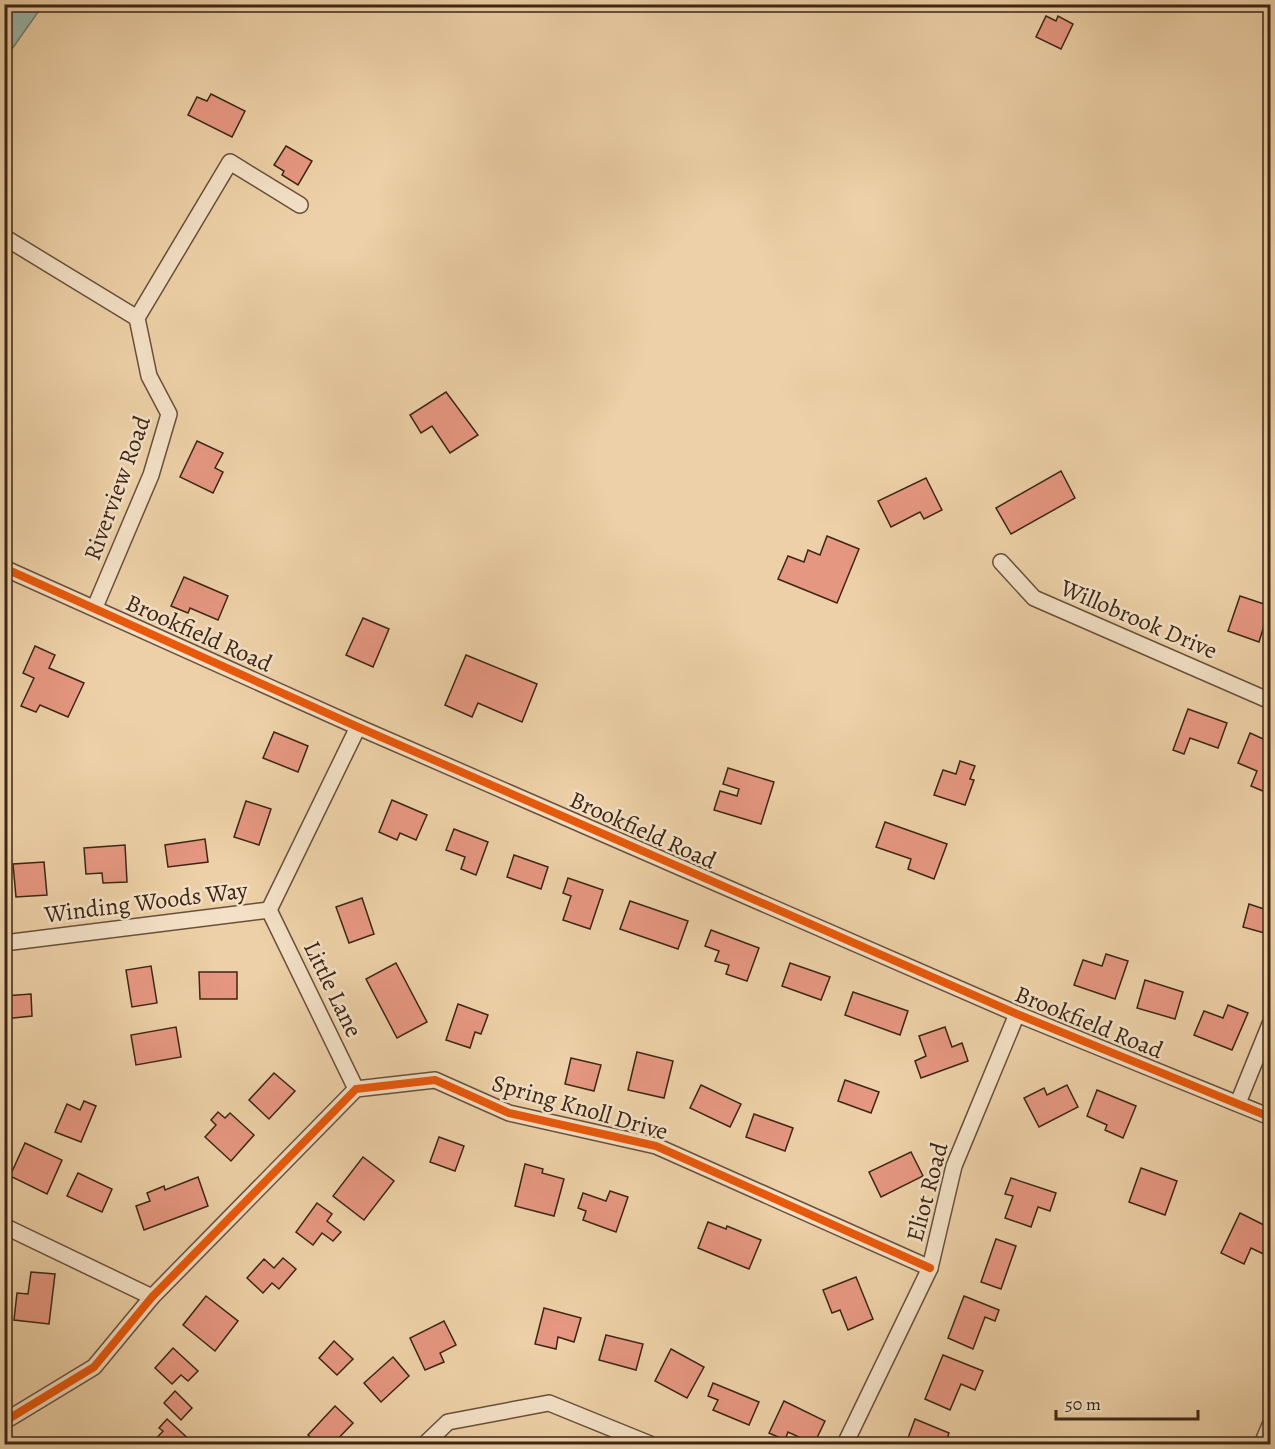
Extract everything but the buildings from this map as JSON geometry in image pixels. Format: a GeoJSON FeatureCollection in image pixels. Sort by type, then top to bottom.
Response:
{"type":"FeatureCollection","features":[{"type":"Feature","properties":{"kind":"street"},"geometry":{"type":"LineString","coordinates":[[4,237],[137,318],[230,162],[300,205]]}},
{"type":"Feature","properties":{"kind":"street","name":"Riverview Road"},"geometry":{"type":"LineString","coordinates":[[95,607],[151,475],[169,414],[149,376],[137,318]]}},
{"type":"Feature","properties":{"kind":"street","name":"Willobrook Drive"},"geometry":{"type":"LineString","coordinates":[[1001,562],[1034,598],[1270,701]]}},
{"type":"Feature","properties":{"kind":"street","name":"Brookfield Road"},"geometry":{"type":"LineString","coordinates":[[4,568],[358,726],[1017,1014],[1270,1117]]}},
{"type":"Feature","properties":{"kind":"street","name":"Winding Woods Way"},"geometry":{"type":"LineString","coordinates":[[4,942],[269,910],[358,726]]}},
{"type":"Feature","properties":{"kind":"street","name":"Little Lane"},"geometry":{"type":"LineString","coordinates":[[269,910],[356,1089]]}},
{"type":"Feature","properties":{"kind":"street","name":"Eliot Road"},"geometry":{"type":"LineString","coordinates":[[845,1444],[930,1268],[954,1166],[1017,1014]]}},
{"type":"Feature","properties":{"kind":"street"},"geometry":{"type":"LineString","coordinates":[[1238,1103],[1270,1024]]}},
{"type":"Feature","properties":{"kind":"street","name":"Spring Knoll Drive"},"geometry":{"type":"LineString","coordinates":[[356,1089],[435,1080],[509,1113],[656,1146],[930,1268]]}},
{"type":"Feature","properties":{"kind":"street"},"geometry":{"type":"LineString","coordinates":[[10,1418],[94,1367],[152,1297],[356,1089]]}},
{"type":"Feature","properties":{"kind":"street"},"geometry":{"type":"LineString","coordinates":[[4,1226],[152,1297]]}},
{"type":"Feature","properties":{"kind":"street"},"geometry":{"type":"LineString","coordinates":[[425,1444],[447,1422],[549,1403],[650,1444]]}},
{"type":"Feature","properties":{"kind":"street"},"geometry":{"type":"LineString","coordinates":[[1262,1444],[1270,1425]]}},
{"type":"Feature","properties":{"kind":"shaded area"},"geometry":{"type":"Polygon","coordinates":[[[4,5],[43,5],[5,59],[4,5]]]}},
{"type":"Feature","properties":{"kind":"cycle path"},"geometry":{"type":"LineString","coordinates":[[4,568],[358,727],[1017,1014],[1270,1117]]}},
{"type":"Feature","properties":{"kind":"cycle path"},"geometry":{"type":"LineString","coordinates":[[10,1418],[94,1367],[152,1297],[356,1089],[435,1080],[509,1113],[656,1146],[930,1268]]}}]}
